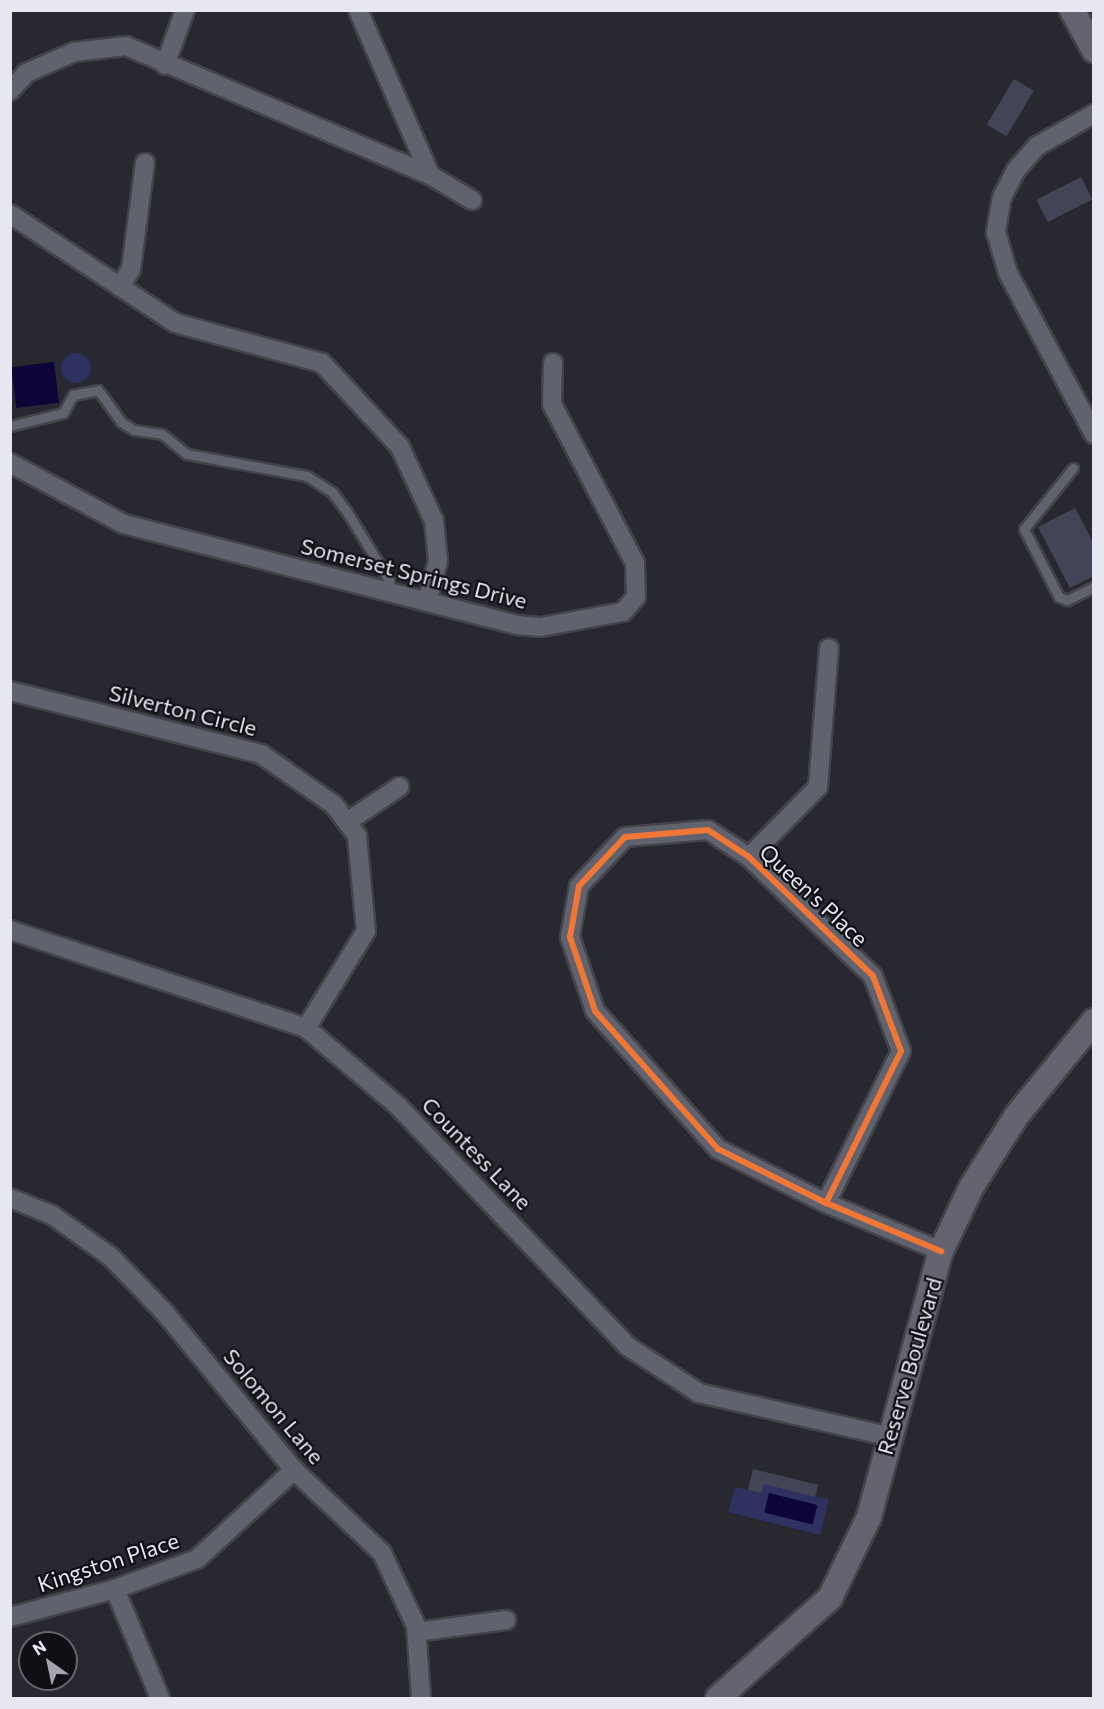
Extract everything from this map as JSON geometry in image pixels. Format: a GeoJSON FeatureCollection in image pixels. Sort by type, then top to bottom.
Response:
{"type":"FeatureCollection","features":[{"type":"Feature","properties":{"kind":"street"},"geometry":{"type":"LineString","coordinates":[[165,65],[185,10]]}},
{"type":"Feature","properties":{"kind":"street"},"geometry":{"type":"LineString","coordinates":[[358,10],[430,175]]}},
{"type":"Feature","properties":{"kind":"street"},"geometry":{"type":"LineString","coordinates":[[1072,10],[1094,50]]}},
{"type":"Feature","properties":{"kind":"street"},"geometry":{"type":"LineString","coordinates":[[10,91],[26,73],[74,52],[126,46],[165,65],[430,175],[472,200]]}},
{"type":"Feature","properties":{"kind":"street"},"geometry":{"type":"LineString","coordinates":[[1094,114],[1037,146],[1016,170],[1002,197],[996,232],[1008,273],[1094,434]]}},
{"type":"Feature","properties":{"kind":"street"},"geometry":{"type":"LineString","coordinates":[[120,287],[131,268],[145,163]]}},
{"type":"Feature","properties":{"kind":"street"},"geometry":{"type":"LineString","coordinates":[[10,214],[120,287],[186,327],[322,363],[400,447],[434,521],[438,561],[427,602]]}},
{"type":"Feature","properties":{"kind":"street","name":"Somerset Springs Drive"},"geometry":{"type":"LineString","coordinates":[[10,463],[124,524],[427,602],[541,627],[623,612],[636,597],[635,563],[552,404],[553,363]]}},
{"type":"Feature","properties":{"kind":"street"},"geometry":{"type":"LineString","coordinates":[[749,857],[818,787],[829,648]]}},
{"type":"Feature","properties":{"kind":"street","name":"Silverton Circle"},"geometry":{"type":"LineString","coordinates":[[10,692],[261,754],[334,805],[357,836],[366,931],[306,1028]]}},
{"type":"Feature","properties":{"kind":"street"},"geometry":{"type":"LineString","coordinates":[[347,822],[399,788]]}},
{"type":"Feature","properties":{"kind":"street","name":"Queen's Place"},"geometry":{"type":"LineString","coordinates":[[826,1203],[901,1051],[873,976],[749,857],[708,830],[625,837],[579,886],[570,937],[596,1011],[718,1149],[826,1203],[941,1251]]}},
{"type":"Feature","properties":{"kind":"street","name":"Countess Lane"},"geometry":{"type":"LineString","coordinates":[[10,930],[306,1028],[399,1107],[627,1346],[699,1393],[887,1436]]}},
{"type":"Feature","properties":{"kind":"street","name":"Reserve Boulevard"},"geometry":{"type":"LineString","coordinates":[[717,1698],[830,1598],[869,1517],[887,1436],[921,1335],[941,1251],[972,1186],[1017,1115],[1094,1021]]}},
{"type":"Feature","properties":{"kind":"street","name":"Solomon Lane"},"geometry":{"type":"LineString","coordinates":[[10,1198],[52,1215],[111,1257],[165,1313],[294,1470],[382,1553],[417,1632],[421,1698]]}},
{"type":"Feature","properties":{"kind":"street","name":"Kingston Place"},"geometry":{"type":"LineString","coordinates":[[10,1617],[115,1589],[196,1560],[294,1470]]}},
{"type":"Feature","properties":{"kind":"street"},"geometry":{"type":"LineString","coordinates":[[115,1589],[159,1698]]}},
{"type":"Feature","properties":{"kind":"street"},"geometry":{"type":"LineString","coordinates":[[417,1632],[506,1620]]}},
{"type":"Feature","properties":{"kind":"lane"},"geometry":{"type":"LineString","coordinates":[[10,426],[63,413],[73,395],[98,390],[121,422],[134,430],[162,434],[187,454],[307,476],[332,492],[347,512],[389,580],[388,592]]}},
{"type":"Feature","properties":{"kind":"lane"},"geometry":{"type":"LineString","coordinates":[[1073,468],[1024,529],[1059,597],[1067,600],[1094,587]]}},
{"type":"Feature","properties":{"kind":"shaded area"},"geometry":{"type":"Polygon","coordinates":[[[76,353],[87,357],[91,368],[87,379],[76,383],[65,379],[61,368],[65,357],[76,353]]]}},
{"type":"Feature","properties":{"kind":"shaded area"},"geometry":{"type":"Polygon","coordinates":[[[54,362],[59,403],[16,408],[11,367],[54,362]]]}},
{"type":"Feature","properties":{"kind":"shaded area"},"geometry":{"type":"Polygon","coordinates":[[[753,1469],[818,1485],[815,1497],[829,1499],[820,1535],[728,1512],[735,1487],[748,1490],[753,1469]]]}},
{"type":"Feature","properties":{"kind":"shaded area"},"geometry":{"type":"Polygon","coordinates":[[[769,1493],[818,1505],[813,1525],[764,1512],[769,1493]]]}},
{"type":"Feature","properties":{"kind":"building"},"geometry":{"type":"Polygon","coordinates":[[[1014,79],[1034,91],[1006,136],[987,124],[1014,79]]]}},
{"type":"Feature","properties":{"kind":"building"},"geometry":{"type":"Polygon","coordinates":[[[1081,177],[1092,199],[1048,222],[1036,200],[1081,177]]]}},
{"type":"Feature","properties":{"kind":"building"},"geometry":{"type":"Polygon","coordinates":[[[1075,508],[1094,544],[1094,576],[1070,588],[1038,527],[1075,508]]]}},
{"type":"Feature","properties":{"kind":"building"},"geometry":{"type":"Polygon","coordinates":[[[753,1469],[818,1485],[815,1497],[764,1484],[762,1493],[748,1490],[753,1469]]]}},
{"type":"Feature","properties":{"kind":"cycle path"},"geometry":{"type":"LineString","coordinates":[[826,1203],[901,1051],[873,976],[749,857],[708,830],[625,837],[579,886],[570,937],[595,1011],[718,1149],[826,1203],[941,1251]]}}]}
